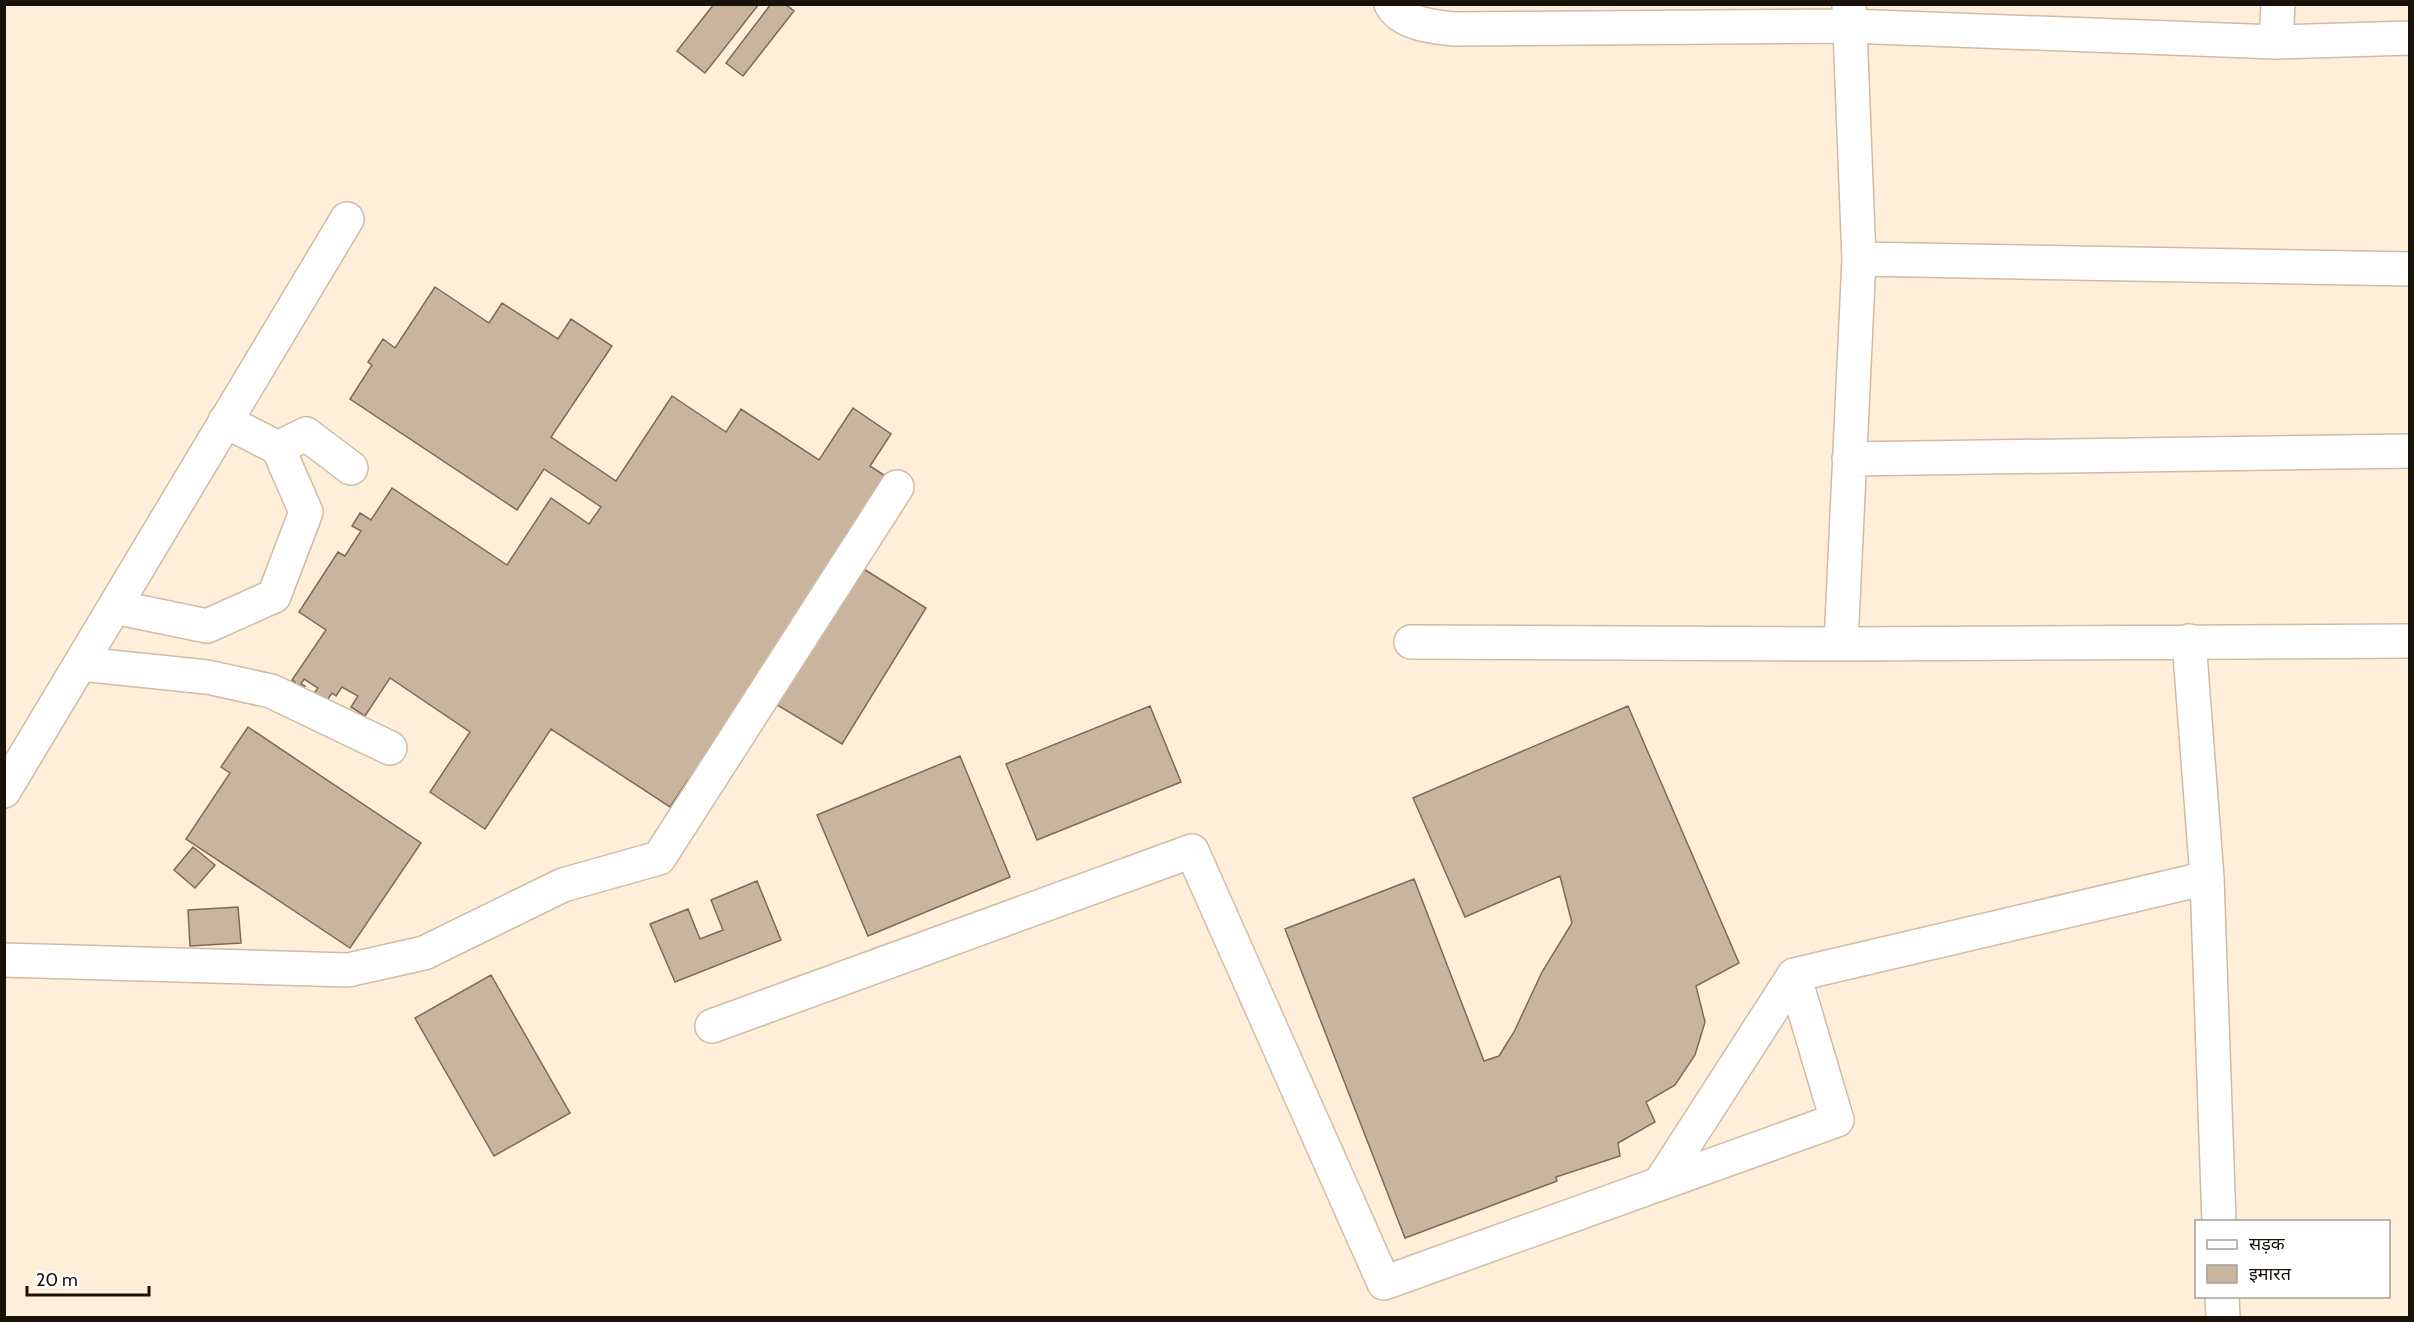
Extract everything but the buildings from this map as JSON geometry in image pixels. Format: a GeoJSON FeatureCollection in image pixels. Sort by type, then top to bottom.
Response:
{"type":"FeatureCollection","features":[{"type":"Feature","properties":{"kind":"street"},"geometry":{"type":"LineString","coordinates":[[1391,4],[1394,10],[1421,25],[1454,29],[1849,15],[2047,18],[2276,42],[2409,38]]}},
{"type":"Feature","properties":{"kind":"street"},"geometry":{"type":"LineString","coordinates":[[2276,42],[2277,4]]}},
{"type":"Feature","properties":{"kind":"street"},"geometry":{"type":"LineString","coordinates":[[1841,644],[1859,260],[1849,15]]}},
{"type":"Feature","properties":{"kind":"street"},"geometry":{"type":"LineString","coordinates":[[4,791],[346,219]]}},
{"type":"Feature","properties":{"kind":"street"},"geometry":{"type":"LineString","coordinates":[[1859,260],[2409,269]]}},
{"type":"Feature","properties":{"kind":"street"},"geometry":{"type":"LineString","coordinates":[[115,607],[207,626],[274,596],[306,512],[278,448],[225,421]]}},
{"type":"Feature","properties":{"kind":"street"},"geometry":{"type":"LineString","coordinates":[[278,448],[306,434],[351,468]]}},
{"type":"Feature","properties":{"kind":"street"},"geometry":{"type":"LineString","coordinates":[[1849,459],[2409,452]]}},
{"type":"Feature","properties":{"kind":"street"},"geometry":{"type":"LineString","coordinates":[[4,960],[348,970],[424,953],[563,885],[659,858],[897,487]]}},
{"type":"Feature","properties":{"kind":"street"},"geometry":{"type":"LineString","coordinates":[[2189,641],[2207,878],[2219,1220]]}},
{"type":"Feature","properties":{"kind":"street"},"geometry":{"type":"LineString","coordinates":[[1411,642],[1841,644],[2409,641]]}},
{"type":"Feature","properties":{"kind":"street"},"geometry":{"type":"LineString","coordinates":[[81,664],[207,677],[271,691],[390,748]]}},
{"type":"Feature","properties":{"kind":"street"},"geometry":{"type":"LineString","coordinates":[[712,1026],[1192,852],[1384,1283],[1836,1120],[1794,975]]}},
{"type":"Feature","properties":{"kind":"street"},"geometry":{"type":"LineString","coordinates":[[1660,1183],[1794,975],[2207,878]]}},
{"type":"Feature","properties":{"kind":"street"},"geometry":{"type":"LineString","coordinates":[[2222,1298],[2223,1317]]}}]}
